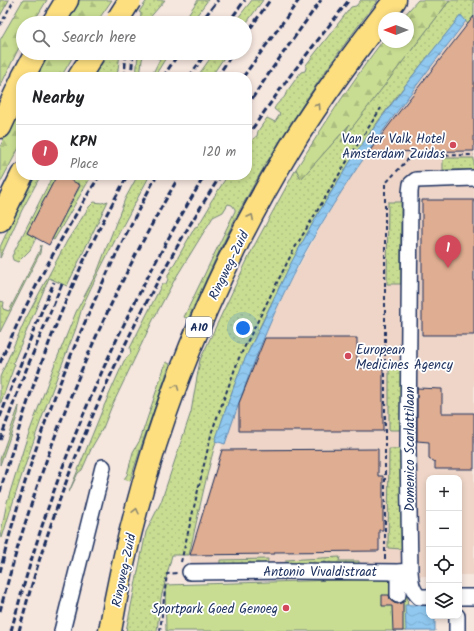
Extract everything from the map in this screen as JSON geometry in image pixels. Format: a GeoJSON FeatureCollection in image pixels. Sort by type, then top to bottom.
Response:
{"type":"FeatureCollection","features":[{"type":"Feature","properties":{"kind":"highway"},"geometry":{"type":"LineString","coordinates":[[57,16],[67,0]]}},
{"type":"Feature","properties":{"kind":"highway"},"geometry":{"type":"LineString","coordinates":[[119,16],[130,0]]}},
{"type":"Feature","properties":{"kind":"highway","name":"Ringweg-Zuid"},"geometry":{"type":"LineString","coordinates":[[110,631],[139,500],[153,451],[183,367],[209,304],[260,201],[293,144],[355,51],[395,0]]}},
{"type":"Feature","properties":{"kind":"highway"},"geometry":{"type":"LineString","coordinates":[[26,72],[32,60]]}},
{"type":"Feature","properties":{"kind":"highway"},"geometry":{"type":"LineString","coordinates":[[82,72],[90,60]]}},
{"type":"Feature","properties":{"kind":"highway"},"geometry":{"type":"LineString","coordinates":[[0,127],[16,93]]}},
{"type":"Feature","properties":{"kind":"highway"},"geometry":{"type":"LineString","coordinates":[[0,220],[20,180]]}},
{"type":"Feature","properties":{"kind":"street","name":"Domenico Scarlattilaan"},"geometry":{"type":"LineString","coordinates":[[398,572],[408,441],[410,208],[412,184],[416,180],[422,179],[474,178]]}},
{"type":"Feature","properties":{"kind":"street"},"geometry":{"type":"LineString","coordinates":[[62,631],[103,467]]}},
{"type":"Feature","properties":{"kind":"street","name":"Antonio Vivaldistraat"},"geometry":{"type":"LineString","coordinates":[[183,570],[398,572]]}},
{"type":"Feature","properties":{"kind":"street"},"geometry":{"type":"LineString","coordinates":[[398,572],[398,595]]}},
{"type":"Feature","properties":{"kind":"street"},"geometry":{"type":"LineString","coordinates":[[398,572],[411,585],[419,597],[426,597]]}},
{"type":"Feature","properties":{"kind":"street"},"geometry":{"type":"LineString","coordinates":[[462,597],[474,597]]}},
{"type":"Feature","properties":{"kind":"street"},"geometry":{"type":"LineString","coordinates":[[457,619],[457,631]]}},
{"type":"Feature","properties":{"kind":"path"},"geometry":{"type":"LineString","coordinates":[[0,25],[14,0]]}},
{"type":"Feature","properties":{"kind":"path"},"geometry":{"type":"LineString","coordinates":[[160,631],[167,574],[183,570],[212,431],[239,358],[293,251],[381,108]]}},
{"type":"Feature","properties":{"kind":"path"},"geometry":{"type":"LineString","coordinates":[[398,572],[385,184],[411,156],[474,155]]}},
{"type":"Feature","properties":{"kind":"shaded area"},"geometry":{"type":"Polygon","coordinates":[[[474,11],[474,575],[462,575],[462,475],[426,475],[426,576],[195,578],[189,555],[228,426],[250,365],[283,295],[358,159],[474,11]]]}},
{"type":"Feature","properties":{"kind":"green space"},"geometry":{"type":"Polygon","coordinates":[[[0,0],[9,0],[0,16],[0,0]]]}},
{"type":"Feature","properties":{"kind":"green space"},"geometry":{"type":"Polygon","coordinates":[[[23,0],[47,0],[37,16],[16,16],[16,54],[0,87],[0,40],[23,0]]]}},
{"type":"Feature","properties":{"kind":"green space"},"geometry":{"type":"Polygon","coordinates":[[[76,0],[112,0],[101,16],[66,16],[76,0]]]}},
{"type":"Feature","properties":{"kind":"green space"},"geometry":{"type":"Polygon","coordinates":[[[147,0],[165,0],[151,16],[141,16],[141,13],[139,12],[147,0]]]}},
{"type":"Feature","properties":{"kind":"green space"},"geometry":{"type":"Polygon","coordinates":[[[198,0],[208,0],[196,16],[187,16],[198,0]]]}},
{"type":"Feature","properties":{"kind":"green space"},"geometry":{"type":"Polygon","coordinates":[[[252,0],[263,0],[251,16],[239,16],[252,0]]]}},
{"type":"Feature","properties":{"kind":"green space"},"geometry":{"type":"Polygon","coordinates":[[[361,0],[378,0],[302,105],[268,160],[236,217],[188,319],[184,317],[235,209],[232,205],[228,204],[223,212],[213,217],[175,279],[153,320],[103,428],[69,492],[124,361],[131,353],[130,348],[162,284],[166,284],[168,275],[195,227],[198,226],[210,206],[210,203],[225,180],[252,180],[252,141],[257,136],[258,131],[267,118],[275,122],[280,114],[274,109],[284,98],[287,91],[301,72],[305,71],[306,65],[351,7],[356,6],[361,0]]]}},
{"type":"Feature","properties":{"kind":"green space"},"geometry":{"type":"Polygon","coordinates":[[[418,0],[450,0],[414,47],[414,12],[407,12],[418,0]]]}},
{"type":"Feature","properties":{"kind":"green space"},"geometry":{"type":"Polygon","coordinates":[[[450,0],[474,0],[474,16],[468,24],[461,16],[406,84],[355,155],[311,227],[260,326],[234,387],[212,457],[189,555],[172,555],[161,598],[157,631],[126,631],[146,532],[161,502],[191,412],[200,360],[254,246],[296,169],[301,178],[351,123],[342,140],[450,0]]]}},
{"type":"Feature","properties":{"kind":"green space"},"geometry":{"type":"Polygon","coordinates":[[[378,47],[413,48],[341,142],[349,125],[301,179],[296,169],[349,87],[378,47]]]}},
{"type":"Feature","properties":{"kind":"green space"},"geometry":{"type":"Polygon","coordinates":[[[40,60],[71,60],[64,72],[34,72],[40,60]]]}},
{"type":"Feature","properties":{"kind":"green space"},"geometry":{"type":"Polygon","coordinates":[[[104,60],[119,60],[118,72],[96,72],[104,60]]]}},
{"type":"Feature","properties":{"kind":"green space"},"geometry":{"type":"Polygon","coordinates":[[[137,60],[142,60],[141,72],[136,72],[137,60]]]}},
{"type":"Feature","properties":{"kind":"green space"},"geometry":{"type":"Polygon","coordinates":[[[160,60],[165,60],[157,72],[154,72],[160,60]]]}},
{"type":"Feature","properties":{"kind":"green space"},"geometry":{"type":"Polygon","coordinates":[[[209,60],[222,60],[214,72],[201,72],[209,60]]]}},
{"type":"Feature","properties":{"kind":"green space"},"geometry":{"type":"Polygon","coordinates":[[[16,111],[16,153],[0,183],[0,147],[16,111]]]}},
{"type":"Feature","properties":{"kind":"green space"},"geometry":{"type":"Polygon","coordinates":[[[443,158],[474,158],[474,170],[443,170],[443,158]]]}},
{"type":"Feature","properties":{"kind":"green space"},"geometry":{"type":"Polygon","coordinates":[[[33,180],[38,180],[22,210],[0,258],[0,247],[18,208],[33,180]]]}},
{"type":"Feature","properties":{"kind":"green space"},"geometry":{"type":"Polygon","coordinates":[[[50,180],[54,180],[27,233],[36,238],[30,250],[18,262],[13,260],[12,256],[50,180]]]}},
{"type":"Feature","properties":{"kind":"green space"},"geometry":{"type":"Polygon","coordinates":[[[70,180],[89,180],[54,240],[52,239],[80,186],[70,180]]]}},
{"type":"Feature","properties":{"kind":"green space"},"geometry":{"type":"Polygon","coordinates":[[[135,180],[147,180],[83,305],[75,331],[27,459],[2,538],[0,537],[7,502],[26,441],[76,312],[98,270],[125,199],[135,180]]]}},
{"type":"Feature","properties":{"kind":"green space"},"geometry":{"type":"Polygon","coordinates":[[[108,201],[67,286],[49,278],[13,363],[15,364],[0,405],[0,377],[25,320],[67,241],[89,207],[94,202],[102,203],[108,201]]]}},
{"type":"Feature","properties":{"kind":"green space"},"geometry":{"type":"Polygon","coordinates":[[[388,202],[401,202],[401,284],[387,284],[388,202]]]}},
{"type":"Feature","properties":{"kind":"green space"},"geometry":{"type":"Polygon","coordinates":[[[41,245],[40,253],[0,332],[0,301],[4,302],[3,309],[9,311],[39,252],[41,245]]]}},
{"type":"Feature","properties":{"kind":"green space"},"geometry":{"type":"Polygon","coordinates":[[[166,362],[170,364],[130,481],[124,479],[127,475],[133,452],[140,440],[166,362]]]}},
{"type":"Feature","properties":{"kind":"green space"},"geometry":{"type":"Polygon","coordinates":[[[389,362],[403,362],[403,430],[389,430],[389,362]]]}},
{"type":"Feature","properties":{"kind":"green space"},"geometry":{"type":"Polygon","coordinates":[[[19,406],[18,414],[0,465],[0,459],[19,406]]]}},
{"type":"Feature","properties":{"kind":"green space"},"geometry":{"type":"Polygon","coordinates":[[[389,449],[402,449],[402,549],[388,548],[389,449]]]}},
{"type":"Feature","properties":{"kind":"green space"},"geometry":{"type":"Polygon","coordinates":[[[340,557],[339,561],[359,561],[359,566],[327,566],[326,562],[324,562],[323,565],[286,566],[286,560],[340,557]]]}},
{"type":"Feature","properties":{"kind":"green space"},"geometry":{"type":"Polygon","coordinates":[[[268,559],[267,567],[220,566],[220,560],[268,559]]]}},
{"type":"Feature","properties":{"kind":"green space","name":"Sportpark Goed Genoeg"},"geometry":{"type":"Polygon","coordinates":[[[408,578],[407,631],[166,631],[165,585],[408,578]]]}},
{"type":"Feature","properties":{"kind":"water"},"geometry":{"type":"Polygon","coordinates":[[[461,15],[466,21],[367,153],[322,222],[283,295],[267,331],[225,444],[215,441],[242,365],[291,263],[319,212],[355,154],[407,83],[461,15]]]}},
{"type":"Feature","properties":{"kind":"water"},"geometry":{"type":"Polygon","coordinates":[[[405,605],[426,605],[426,619],[435,619],[435,631],[406,631],[405,605]]]}},
{"type":"Feature","properties":{"kind":"building"},"geometry":{"type":"Polygon","coordinates":[[[474,16],[474,151],[369,152],[396,116],[474,16]]]}},
{"type":"Feature","properties":{"kind":"building"},"geometry":{"type":"Polygon","coordinates":[[[54,180],[70,180],[80,185],[49,245],[27,233],[54,180]]]}},
{"type":"Feature","properties":{"kind":"building"},"geometry":{"type":"Polygon","coordinates":[[[422,200],[474,200],[474,335],[422,335],[422,200]]]}},
{"type":"Feature","properties":{"kind":"building"},"geometry":{"type":"Polygon","coordinates":[[[265,338],[357,338],[357,368],[383,368],[383,431],[239,431],[239,403],[265,338]]]}},
{"type":"Feature","properties":{"kind":"building"},"geometry":{"type":"Polygon","coordinates":[[[417,388],[442,389],[442,413],[474,413],[474,469],[435,469],[435,462],[429,458],[429,442],[417,441],[417,388]]]}},
{"type":"Feature","properties":{"kind":"building"},"geometry":{"type":"Polygon","coordinates":[[[378,449],[378,476],[383,476],[383,530],[379,530],[379,551],[275,552],[275,554],[190,555],[222,450],[378,449]]]}},
{"type":"Feature","properties":{"kind":"building"},"geometry":{"type":"Polygon","coordinates":[[[382,595],[389,595],[390,600],[394,603],[398,604],[403,602],[403,631],[393,631],[392,606],[382,606],[382,595]]]}},
{"type":"Feature","properties":{"kind":"railway"},"geometry":{"type":"LineString","coordinates":[[205,16],[218,0]]}},
{"type":"Feature","properties":{"kind":"railway"},"geometry":{"type":"LineString","coordinates":[[233,16],[245,0]]}},
{"type":"Feature","properties":{"kind":"railway"},"geometry":{"type":"LineString","coordinates":[[252,26],[270,0]]}},
{"type":"Feature","properties":{"kind":"railway"},"geometry":{"type":"LineString","coordinates":[[247,72],[299,0]]}},
{"type":"Feature","properties":{"kind":"railway"},"geometry":{"type":"LineString","coordinates":[[252,99],[321,0]]}},
{"type":"Feature","properties":{"kind":"railway"},"geometry":{"type":"LineString","coordinates":[[252,129],[290,76],[349,0]]}},
{"type":"Feature","properties":{"kind":"railway"},"geometry":{"type":"LineString","coordinates":[[124,72],[125,60]]}},
{"type":"Feature","properties":{"kind":"railway"},"geometry":{"type":"LineString","coordinates":[[131,72],[132,60]]}},
{"type":"Feature","properties":{"kind":"railway"},"geometry":{"type":"LineString","coordinates":[[166,72],[174,60]]}},
{"type":"Feature","properties":{"kind":"railway"},"geometry":{"type":"LineString","coordinates":[[193,72],[201,60]]}},
{"type":"Feature","properties":{"kind":"railway"},"geometry":{"type":"LineString","coordinates":[[220,72],[228,60]]}},
{"type":"Feature","properties":{"kind":"railway"},"geometry":{"type":"LineString","coordinates":[[0,363],[22,314],[46,267],[72,220],[97,180]]}},
{"type":"Feature","properties":{"kind":"railway"},"geometry":{"type":"LineString","coordinates":[[0,492],[25,410],[54,330],[88,251],[125,180]]}},
{"type":"Feature","properties":{"kind":"railway"},"geometry":{"type":"LineString","coordinates":[[0,572],[29,469],[66,368],[86,319],[109,270],[154,180]]}},
{"type":"Feature","properties":{"kind":"railway"},"geometry":{"type":"LineString","coordinates":[[0,611],[34,497],[53,441],[75,387],[123,279],[177,180]]}},
{"type":"Feature","properties":{"kind":"railway"},"geometry":{"type":"LineString","coordinates":[[11,631],[28,570],[48,509],[92,393],[145,282],[202,180]]}},
{"type":"Feature","properties":{"kind":"railway"},"geometry":{"type":"LineString","coordinates":[[19,631],[55,512],[77,453],[102,395],[128,338],[157,283],[188,228],[218,180]]}},
{"type":"Feature","properties":{"kind":"railway"},"geometry":{"type":"LineString","coordinates":[[0,417],[54,282]]}},
{"type":"Feature","properties":{"kind":"railway"},"geometry":{"type":"LineString","coordinates":[[0,440],[24,375],[62,284]]}},
{"type":"Feature","properties":{"kind":"place","name":"Van der Valk Hotel Amsterdam Zuidas"},"geometry":{"type":"Point","coordinates":[453,145]}},
{"type":"Feature","properties":{"kind":"place","name":"KPN"},"geometry":{"type":"Point","coordinates":[448,268]}},
{"type":"Feature","properties":{"kind":"place","name":"European Medicines Agency"},"geometry":{"type":"Point","coordinates":[348,356]}},
{"type":"Feature","properties":{"kind":"place","name":"Sportpark Goed Genoeg"},"geometry":{"type":"Point","coordinates":[286,608]}}]}
